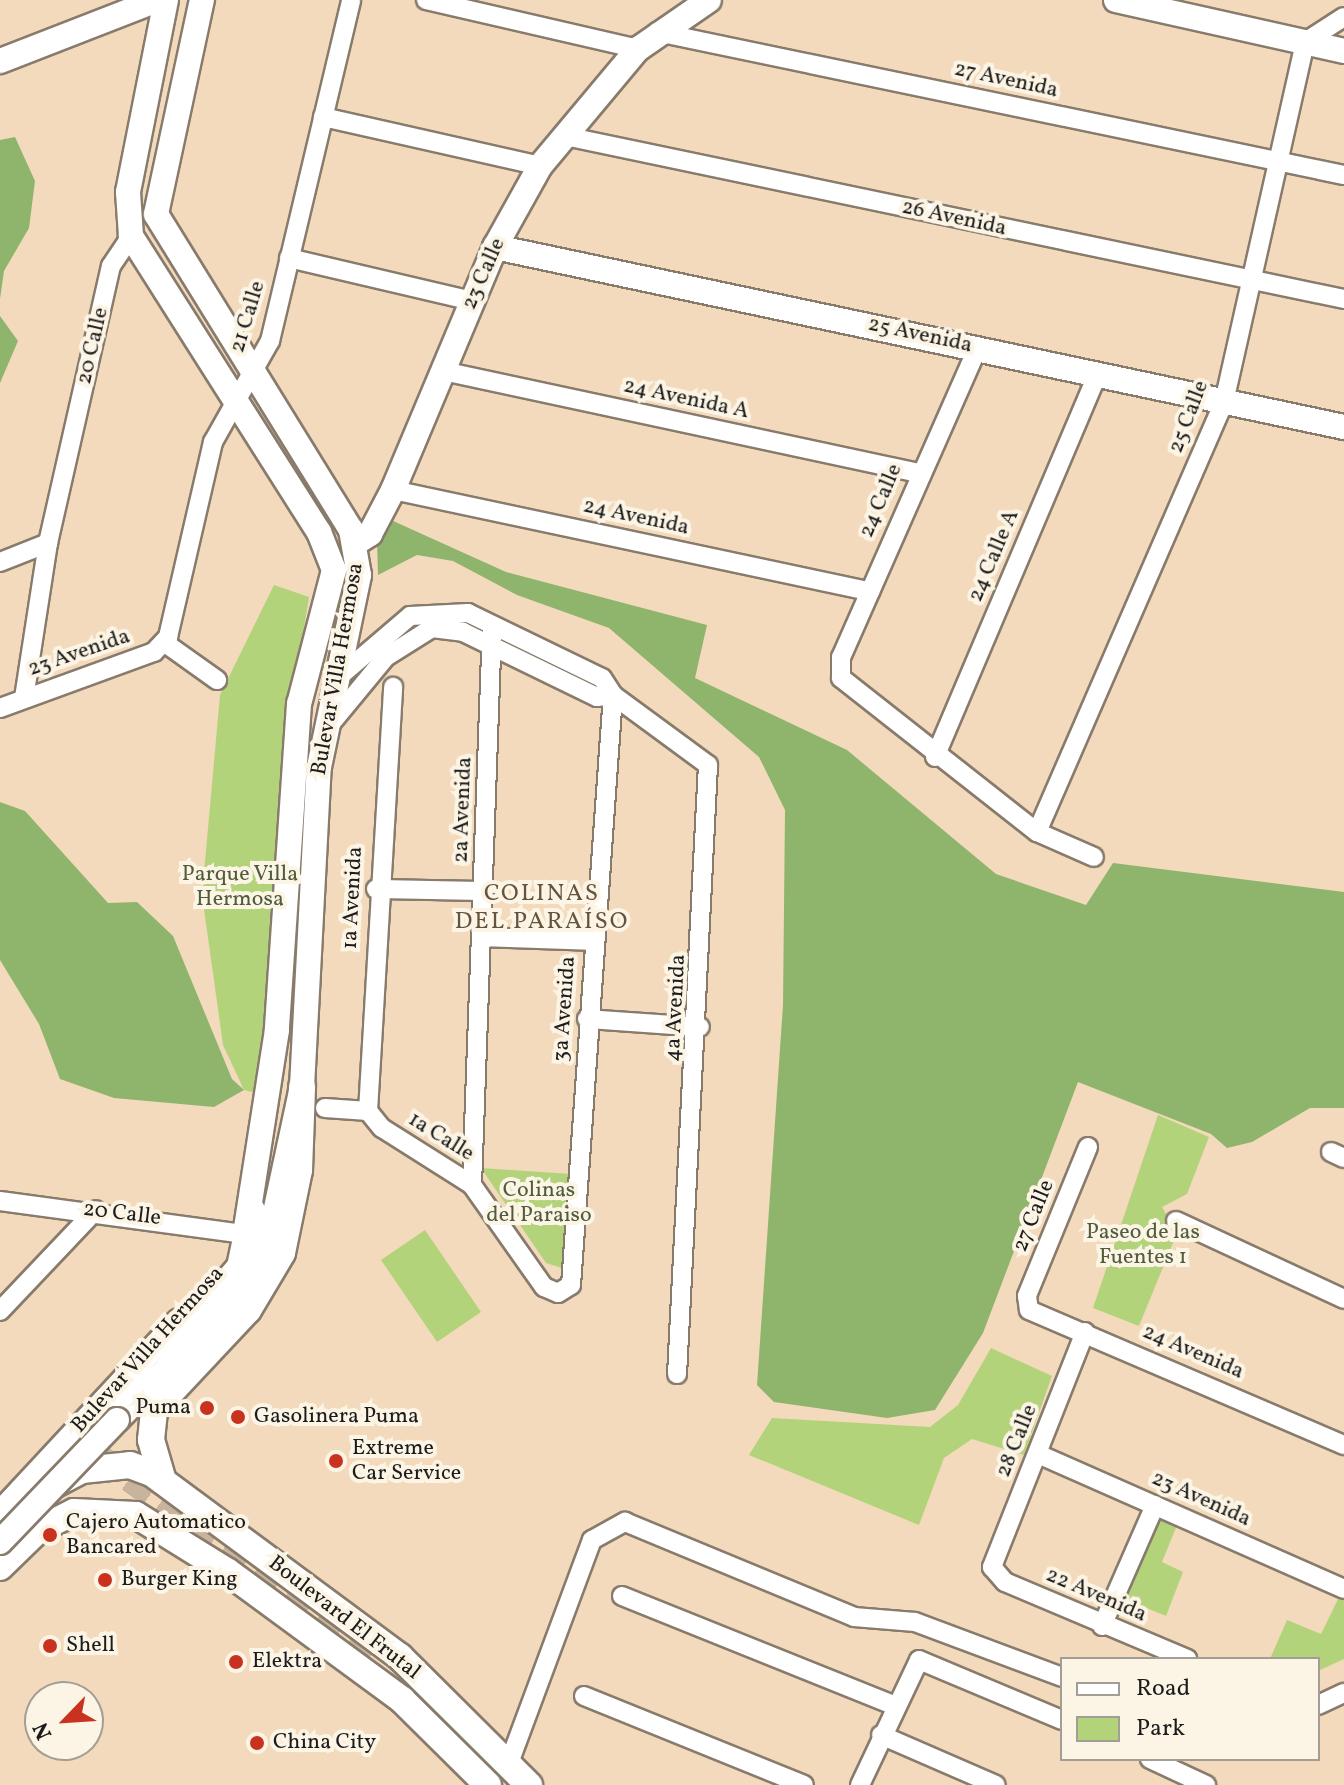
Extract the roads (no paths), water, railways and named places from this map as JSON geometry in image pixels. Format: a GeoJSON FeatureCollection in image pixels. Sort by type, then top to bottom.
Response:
{"type":"FeatureCollection","features":[{"type":"Feature","properties":{"kind":"main road"},"geometry":{"type":"LineString","coordinates":[[0,61],[157,0]]}},
{"type":"Feature","properties":{"kind":"main road"},"geometry":{"type":"LineString","coordinates":[[131,236],[128,192],[166,0]]}},
{"type":"Feature","properties":{"kind":"main road","name":"Bulevar Villa Hermosa"},"geometry":{"type":"LineString","coordinates":[[0,1542],[248,1284],[270,1236],[301,1094],[324,733],[331,683],[359,575],[356,543],[159,225],[157,191],[202,0]]}},
{"type":"Feature","properties":{"kind":"main road","name":"23 Calle"},"geometry":{"type":"LineString","coordinates":[[657,32],[679,0]]}},
{"type":"Feature","properties":{"kind":"main road","name":"23 Calle"},"geometry":{"type":"LineString","coordinates":[[356,543],[370,534],[393,490],[495,247],[540,166],[638,49],[657,32],[709,0]]}},
{"type":"Feature","properties":{"kind":"main road"},"geometry":{"type":"LineString","coordinates":[[1116,0],[1173,6],[1344,51]]}},
{"type":"Feature","properties":{"kind":"main road","name":"Bulevar Villa Hermosa"},"geometry":{"type":"LineString","coordinates":[[4,1509],[221,1275],[248,1222],[277,1030],[299,704],[334,570],[319,532],[232,402],[131,236]]}},
{"type":"Feature","properties":{"kind":"main road","name":"25 Avenida"},"geometry":{"type":"LineString","coordinates":[[495,247],[1344,427]]}},
{"type":"Feature","properties":{"kind":"main road"},"geometry":{"type":"LineString","coordinates":[[163,1481],[151,1440],[154,1410],[248,1310],[282,1253],[298,1184],[301,1094]]}},
{"type":"Feature","properties":{"kind":"main road"},"geometry":{"type":"LineString","coordinates":[[167,1352],[240,1267],[248,1222]]}},
{"type":"Feature","properties":{"kind":"main road"},"geometry":{"type":"LineString","coordinates":[[4,1509],[73,1472],[130,1465]]}},
{"type":"Feature","properties":{"kind":"main road"},"geometry":{"type":"LineString","coordinates":[[120,1511],[109,1481],[130,1465]]}},
{"type":"Feature","properties":{"kind":"main road","name":"Boulevard El Frutal"},"geometry":{"type":"LineString","coordinates":[[130,1465],[163,1481],[400,1657],[529,1785]]}},
{"type":"Feature","properties":{"kind":"main road"},"geometry":{"type":"LineString","coordinates":[[0,1567],[56,1520],[53,1499],[37,1489]]}},
{"type":"Feature","properties":{"kind":"main road","name":"Boulevard El Frutal"},"geometry":{"type":"LineString","coordinates":[[56,1520],[88,1509],[120,1511],[153,1522],[228,1572],[428,1723],[480,1781]]}},
{"type":"Feature","properties":{"kind":"main road"},"geometry":{"type":"LineString","coordinates":[[378,1660],[428,1723]]}},
{"type":"Feature","properties":{"kind":"street","name":"21 Calle"},"geometry":{"type":"LineString","coordinates":[[167,640],[208,457],[232,402],[253,376],[289,258],[351,0]]}},
{"type":"Feature","properties":{"kind":"street"},"geometry":{"type":"LineString","coordinates":[[426,0],[638,49]]}},
{"type":"Feature","properties":{"kind":"street"},"geometry":{"type":"LineString","coordinates":[[1305,42],[1344,17]]}},
{"type":"Feature","properties":{"kind":"street","name":"27 Avenida"},"geometry":{"type":"LineString","coordinates":[[657,32],[1344,175]]}},
{"type":"Feature","properties":{"kind":"street","name":"25 Calle"},"geometry":{"type":"LineString","coordinates":[[1037,832],[1224,402],[1305,42]]}},
{"type":"Feature","properties":{"kind":"street"},"geometry":{"type":"LineString","coordinates":[[323,117],[540,166]]}},
{"type":"Feature","properties":{"kind":"street","name":"26 Avenida"},"geometry":{"type":"LineString","coordinates":[[565,136],[1344,299]]}},
{"type":"Feature","properties":{"kind":"street","name":"20 Calle"},"geometry":{"type":"LineString","coordinates":[[24,698],[48,543],[111,266],[131,236]]}},
{"type":"Feature","properties":{"kind":"street"},"geometry":{"type":"LineString","coordinates":[[289,258],[472,301]]}},
{"type":"Feature","properties":{"kind":"street","name":"24 Calle"},"geometry":{"type":"LineString","coordinates":[[935,757],[841,678],[841,657],[919,473],[978,347]]}},
{"type":"Feature","properties":{"kind":"street","name":"24 Avenida A"},"geometry":{"type":"LineString","coordinates":[[443,371],[919,473]]}},
{"type":"Feature","properties":{"kind":"street","name":"24 Calle A"},"geometry":{"type":"LineString","coordinates":[[935,757],[1097,375]]}},
{"type":"Feature","properties":{"kind":"street","name":"24 Avenida"},"geometry":{"type":"LineString","coordinates":[[393,490],[870,591]]}},
{"type":"Feature","properties":{"kind":"street"},"geometry":{"type":"LineString","coordinates":[[0,562],[48,543]]}},
{"type":"Feature","properties":{"kind":"street","name":"4a Avenida"},"geometry":{"type":"LineString","coordinates":[[331,683],[410,616],[444,610],[492,627],[602,678],[613,695],[697,750],[710,770],[700,1027],[677,1374]]}},
{"type":"Feature","properties":{"kind":"street","name":"2a Avenida"},"geometry":{"type":"LineString","coordinates":[[472,1185],[492,627]]}},
{"type":"Feature","properties":{"kind":"street","name":"4a Avenida"},"geometry":{"type":"LineString","coordinates":[[324,733],[386,657],[419,632],[463,632],[597,697],[613,695]]}},
{"type":"Feature","properties":{"kind":"street"},"geometry":{"type":"LineString","coordinates":[[167,640],[217,680]]}},
{"type":"Feature","properties":{"kind":"street","name":"23 Avenida"},"geometry":{"type":"LineString","coordinates":[[0,708],[167,640]]}},
{"type":"Feature","properties":{"kind":"street","name":"1a Avenida"},"geometry":{"type":"LineString","coordinates":[[368,1111],[376,889],[393,687]]}},
{"type":"Feature","properties":{"kind":"street","name":"3a Avenida"},"geometry":{"type":"LineString","coordinates":[[574,1279],[587,1019],[613,695]]}},
{"type":"Feature","properties":{"kind":"street"},"geometry":{"type":"LineString","coordinates":[[935,757],[1037,832],[1094,857]]}},
{"type":"Feature","properties":{"kind":"street"},"geometry":{"type":"LineString","coordinates":[[376,889],[484,891]]}},
{"type":"Feature","properties":{"kind":"street"},"geometry":{"type":"LineString","coordinates":[[482,937],[595,941]]}},
{"type":"Feature","properties":{"kind":"street"},"geometry":{"type":"LineString","coordinates":[[587,1019],[700,1027]]}},
{"type":"Feature","properties":{"kind":"street"},"geometry":{"type":"LineString","coordinates":[[325,1108],[368,1111]]}},
{"type":"Feature","properties":{"kind":"street","name":"1a Calle"},"geometry":{"type":"LineString","coordinates":[[368,1111],[382,1128],[472,1185],[551,1293],[574,1279]]}},
{"type":"Feature","properties":{"kind":"street","name":"27 Calle"},"geometry":{"type":"LineString","coordinates":[[1026,1304],[1088,1147]]}},
{"type":"Feature","properties":{"kind":"street","name":"20 Calle"},"geometry":{"type":"LineString","coordinates":[[0,1201],[248,1222]]}},
{"type":"Feature","properties":{"kind":"street"},"geometry":{"type":"LineString","coordinates":[[0,1311],[96,1210]]}},
{"type":"Feature","properties":{"kind":"street"},"geometry":{"type":"LineString","coordinates":[[1176,1221],[1344,1299]]}},
{"type":"Feature","properties":{"kind":"street","name":"24 Avenida"},"geometry":{"type":"LineString","coordinates":[[1026,1304],[1034,1314],[1085,1332],[1344,1445]]}},
{"type":"Feature","properties":{"kind":"street","name":"28 Calle"},"geometry":{"type":"LineString","coordinates":[[992,1567],[1085,1332]]}},
{"type":"Feature","properties":{"kind":"street","name":"23 Avenida"},"geometry":{"type":"LineString","coordinates":[[1038,1454],[1344,1589]]}},
{"type":"Feature","properties":{"kind":"street"},"geometry":{"type":"LineString","coordinates":[[1102,1626],[1155,1505]]}},
{"type":"Feature","properties":{"kind":"street"},"geometry":{"type":"LineString","coordinates":[[509,1763],[592,1540],[625,1522],[854,1617],[915,1622],[1060,1676]]}},
{"type":"Feature","properties":{"kind":"street","name":"22 Avenida"},"geometry":{"type":"LineString","coordinates":[[992,1567],[1005,1582],[1102,1626],[1182,1657]]}},
{"type":"Feature","properties":{"kind":"street"},"geometry":{"type":"LineString","coordinates":[[622,1596],[895,1706]]}},
{"type":"Feature","properties":{"kind":"street"},"geometry":{"type":"LineString","coordinates":[[860,1785],[895,1706],[921,1659],[1060,1719]]}},
{"type":"Feature","properties":{"kind":"street"},"geometry":{"type":"LineString","coordinates":[[1320,1704],[1344,1693]]}},
{"type":"Feature","properties":{"kind":"street"},"geometry":{"type":"LineString","coordinates":[[584,1696],[804,1785]]}},
{"type":"Feature","properties":{"kind":"street"},"geometry":{"type":"LineString","coordinates":[[881,1735],[996,1785]]}},
{"type":"Feature","properties":{"kind":"street"},"geometry":{"type":"LineString","coordinates":[[1154,1761],[1206,1785]]}},
{"type":"Feature","properties":{"kind":"tunnel"},"geometry":{"type":"LineString","coordinates":[[98,1456],[378,1660]]}},
{"type":"Feature","properties":{"kind":"place","name":"Puma"},"geometry":{"type":"Point","coordinates":[207,1408]}},
{"type":"Feature","properties":{"kind":"place","name":"Gasolinera Puma"},"geometry":{"type":"Point","coordinates":[238,1417]}},
{"type":"Feature","properties":{"kind":"place","name":"Extreme Car Service"},"geometry":{"type":"Point","coordinates":[336,1461]}},
{"type":"Feature","properties":{"kind":"place","name":"Cajero Automatico Bancared"},"geometry":{"type":"Point","coordinates":[50,1535]}},
{"type":"Feature","properties":{"kind":"place","name":"Burger King"},"geometry":{"type":"Point","coordinates":[105,1580]}},
{"type":"Feature","properties":{"kind":"place","name":"Shell"},"geometry":{"type":"Point","coordinates":[50,1646]}},
{"type":"Feature","properties":{"kind":"place","name":"Elektra"},"geometry":{"type":"Point","coordinates":[236,1662]}},
{"type":"Feature","properties":{"kind":"place","name":"China City"},"geometry":{"type":"Point","coordinates":[257,1743]}},
{"type":"Feature","properties":{"kind":"district","name":"COLINAS DEL PARAÍSO"},"geometry":{"type":"Point","coordinates":[542,909]}},
{"type":"Feature","properties":{"kind":"park label","name":"Parque Villa Hermosa"},"geometry":{"type":"Point","coordinates":[240,886]}},
{"type":"Feature","properties":{"kind":"park label","name":"Colinas del Paraiso"},"geometry":{"type":"Point","coordinates":[539,1202]}},
{"type":"Feature","properties":{"kind":"park label","name":"Paseo de las Fuentes 1"},"geometry":{"type":"Point","coordinates":[1143,1244]}}]}
